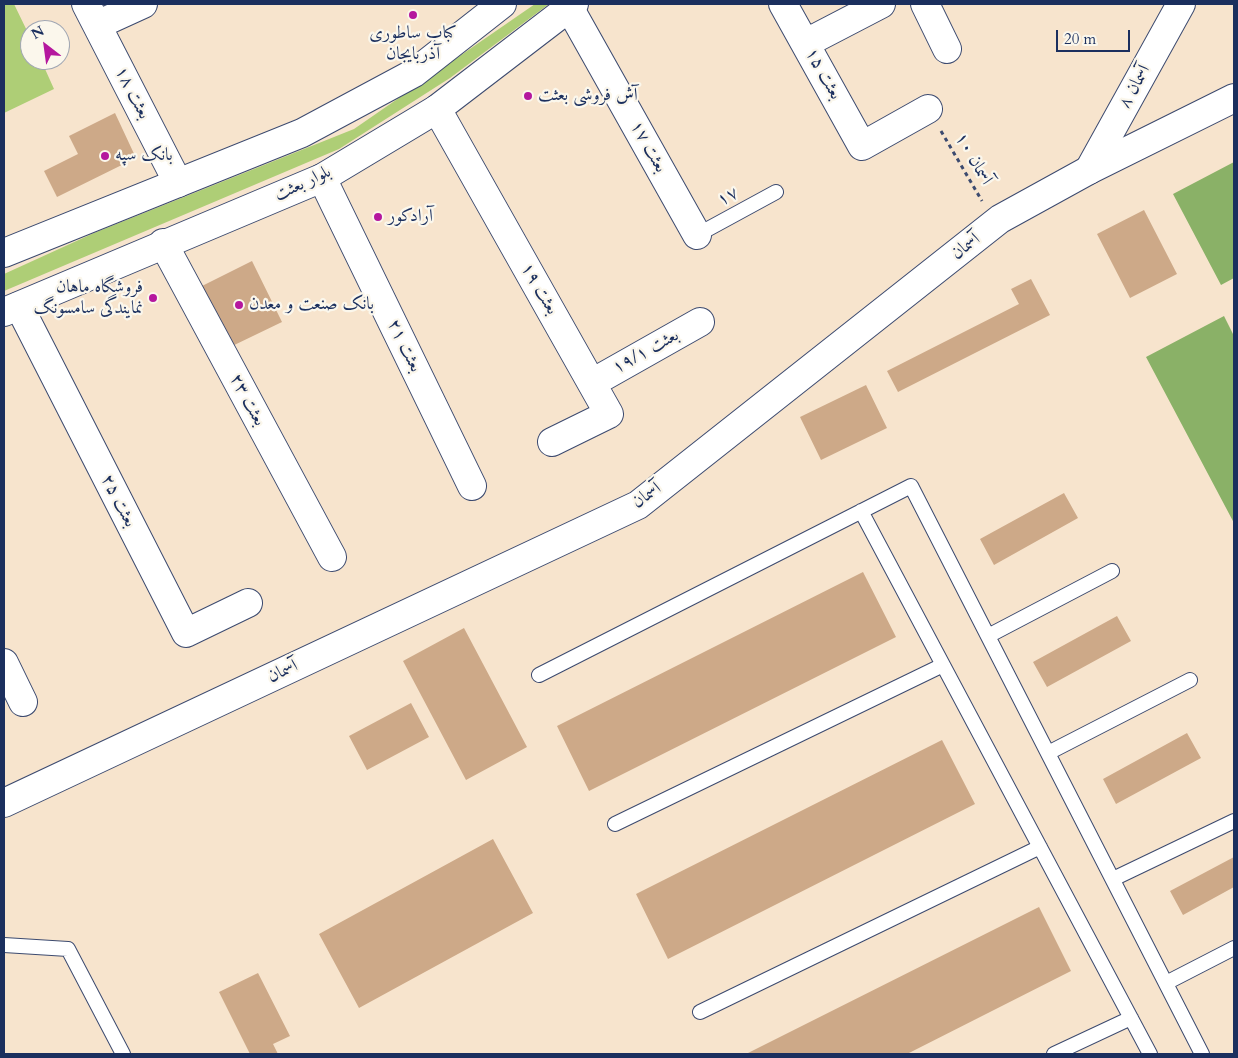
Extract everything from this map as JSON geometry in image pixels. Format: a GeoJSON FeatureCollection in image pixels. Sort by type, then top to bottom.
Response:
{"type":"FeatureCollection","features":[{"type":"Feature","properties":{"kind":"street"},"geometry":{"type":"LineString","coordinates":[[92,15],[143,4]]}},
{"type":"Feature","properties":{"kind":"street"},"geometry":{"type":"LineString","coordinates":[[4,254],[302,133],[414,72],[502,4]]}},
{"type":"Feature","properties":{"kind":"street","name":"بعثت ۱۵"},"geometry":{"type":"LineString","coordinates":[[783,4],[862,146],[928,109]]}},
{"type":"Feature","properties":{"kind":"street"},"geometry":{"type":"LineString","coordinates":[[806,43],[881,4]]}},
{"type":"Feature","properties":{"kind":"street"},"geometry":{"type":"LineString","coordinates":[[925,4],[947,49]]}},
{"type":"Feature","properties":{"kind":"street","name":"۸ آسمان"},"geometry":{"type":"LineString","coordinates":[[1089,170],[1181,4]]}},
{"type":"Feature","properties":{"kind":"street","name":"بلوار بعثت"},"geometry":{"type":"LineString","coordinates":[[11,309],[322,178],[436,109],[571,5]]}},
{"type":"Feature","properties":{"kind":"street","name":"بعثت ۱۷"},"geometry":{"type":"LineString","coordinates":[[571,5],[697,235]]}},
{"type":"Feature","properties":{"kind":"street","name":"بعثت ۱۸"},"geometry":{"type":"LineString","coordinates":[[92,15],[178,183]]}},
{"type":"Feature","properties":{"kind":"street","name":"آسمان"},"geometry":{"type":"LineString","coordinates":[[4,803],[638,505],[995,224],[1089,170],[1234,98]]}},
{"type":"Feature","properties":{"kind":"street","name":"بعثت ۱۹"},"geometry":{"type":"LineString","coordinates":[[436,109],[609,414],[552,442]]}},
{"type":"Feature","properties":{"kind":"street","name":"۲۱ بعثت"},"geometry":{"type":"LineString","coordinates":[[322,178],[472,486]]}},
{"type":"Feature","properties":{"kind":"street","name":"۲۳ بعثت"},"geometry":{"type":"LineString","coordinates":[[163,244],[332,557]]}},
{"type":"Feature","properties":{"kind":"street","name":"۲۵ بعثت"},"geometry":{"type":"LineString","coordinates":[[11,309],[186,634],[248,603]]}},
{"type":"Feature","properties":{"kind":"street","name":"۱۹/۱ بعثت"},"geometry":{"type":"LineString","coordinates":[[592,383],[700,322]]}},
{"type":"Feature","properties":{"kind":"street"},"geometry":{"type":"LineString","coordinates":[[4,663],[23,702]]}},
{"type":"Feature","properties":{"kind":"lane","name":"۱۷"},"geometry":{"type":"LineString","coordinates":[[697,235],[776,192]]}},
{"type":"Feature","properties":{"kind":"lane"},"geometry":{"type":"LineString","coordinates":[[539,675],[911,486],[1202,1054]]}},
{"type":"Feature","properties":{"kind":"lane"},"geometry":{"type":"LineString","coordinates":[[861,511],[1150,1054]]}},
{"type":"Feature","properties":{"kind":"lane"},"geometry":{"type":"LineString","coordinates":[[988,636],[1112,572]]}},
{"type":"Feature","properties":{"kind":"lane"},"geometry":{"type":"LineString","coordinates":[[616,824],[943,665]]}},
{"type":"Feature","properties":{"kind":"lane"},"geometry":{"type":"LineString","coordinates":[[1048,753],[1190,680]]}},
{"type":"Feature","properties":{"kind":"lane"},"geometry":{"type":"LineString","coordinates":[[1113,879],[1234,821]]}},
{"type":"Feature","properties":{"kind":"lane"},"geometry":{"type":"LineString","coordinates":[[700,1012],[1040,847]]}},
{"type":"Feature","properties":{"kind":"lane"},"geometry":{"type":"LineString","coordinates":[[4,946],[68,949],[123,1054]]}},
{"type":"Feature","properties":{"kind":"lane"},"geometry":{"type":"LineString","coordinates":[[1166,983],[1234,948]]}},
{"type":"Feature","properties":{"kind":"lane"},"geometry":{"type":"LineString","coordinates":[[1054,1054],[1131,1018]]}},
{"type":"Feature","properties":{"kind":"path","name":"۱۰ آسمان"},"geometry":{"type":"LineString","coordinates":[[928,109],[995,224]]}},
{"type":"Feature","properties":{"kind":"green space"},"geometry":{"type":"Polygon","coordinates":[[[4,4],[14,4],[22,20],[20,20],[20,70],[45,70],[54,89],[4,113],[4,4]]]}},
{"type":"Feature","properties":{"kind":"green space"},"geometry":{"type":"Polygon","coordinates":[[[535,4],[549,4],[450,78],[339,149],[4,291],[4,274],[94,233],[354,129],[535,4]]]}},
{"type":"Feature","properties":{"kind":"green space"},"geometry":{"type":"Polygon","coordinates":[[[1234,162],[1234,278],[1221,285],[1173,194],[1234,162]]]}},
{"type":"Feature","properties":{"kind":"green space"},"geometry":{"type":"Polygon","coordinates":[[[1224,316],[1234,336],[1234,523],[1146,357],[1224,316]]]}},
{"type":"Feature","properties":{"kind":"building","name":"بانک سپه"},"geometry":{"type":"Polygon","coordinates":[[[115,113],[136,158],[57,197],[44,171],[78,154],[69,136],[115,113]]]}},
{"type":"Feature","properties":{"kind":"building"},"geometry":{"type":"Polygon","coordinates":[[[1144,210],[1177,274],[1130,298],[1097,234],[1144,210]]]}},
{"type":"Feature","properties":{"kind":"building","name":"بانک صنعت و معدن"},"geometry":{"type":"Polygon","coordinates":[[[252,261],[282,322],[226,349],[196,289],[252,261]]]}},
{"type":"Feature","properties":{"kind":"building"},"geometry":{"type":"Polygon","coordinates":[[[1031,279],[1050,315],[898,392],[887,371],[1019,304],[1011,289],[1031,279]]]}},
{"type":"Feature","properties":{"kind":"building"},"geometry":{"type":"Polygon","coordinates":[[[866,385],[887,428],[821,460],[800,417],[866,385]]]}},
{"type":"Feature","properties":{"kind":"building"},"geometry":{"type":"Polygon","coordinates":[[[1064,493],[1078,518],[994,565],[980,539],[1064,493]]]}},
{"type":"Feature","properties":{"kind":"building"},"geometry":{"type":"Polygon","coordinates":[[[863,572],[896,637],[589,791],[557,726],[863,572]]]}},
{"type":"Feature","properties":{"kind":"building"},"geometry":{"type":"Polygon","coordinates":[[[1117,616],[1131,641],[1047,687],[1033,662],[1117,616]]]}},
{"type":"Feature","properties":{"kind":"building"},"geometry":{"type":"Polygon","coordinates":[[[464,628],[527,747],[466,780],[403,661],[464,628]]]}},
{"type":"Feature","properties":{"kind":"building"},"geometry":{"type":"Polygon","coordinates":[[[411,703],[429,737],[367,770],[349,736],[411,703]]]}},
{"type":"Feature","properties":{"kind":"building"},"geometry":{"type":"Polygon","coordinates":[[[1187,733],[1201,758],[1116,804],[1103,779],[1187,733]]]}},
{"type":"Feature","properties":{"kind":"building"},"geometry":{"type":"Polygon","coordinates":[[[942,740],[975,804],[668,959],[636,894],[942,740]]]}},
{"type":"Feature","properties":{"kind":"building"},"geometry":{"type":"Polygon","coordinates":[[[493,839],[533,913],[359,1008],[319,934],[493,839]]]}},
{"type":"Feature","properties":{"kind":"building"},"geometry":{"type":"Polygon","coordinates":[[[1234,857],[1234,887],[1183,915],[1170,891],[1234,857]]]}},
{"type":"Feature","properties":{"kind":"building"},"geometry":{"type":"Polygon","coordinates":[[[1039,907],[1071,971],[907,1054],[746,1054],[1039,907]]]}},
{"type":"Feature","properties":{"kind":"building"},"geometry":{"type":"Polygon","coordinates":[[[258,973],[290,1036],[273,1044],[278,1054],[250,1054],[219,992],[258,973]]]}},
{"type":"Feature","properties":{"kind":"place","name":"کباب ساطوری آذربایجان"},"geometry":{"type":"Point","coordinates":[413,15]}},
{"type":"Feature","properties":{"kind":"place","name":"آش فروشی بعثت"},"geometry":{"type":"Point","coordinates":[528,96]}},
{"type":"Feature","properties":{"kind":"place","name":"بانک سپه"},"geometry":{"type":"Point","coordinates":[105,156]}},
{"type":"Feature","properties":{"kind":"place","name":"آرادکور"},"geometry":{"type":"Point","coordinates":[378,217]}},
{"type":"Feature","properties":{"kind":"place","name":"فروشگاه ماهان نمایندگی سامسونگ"},"geometry":{"type":"Point","coordinates":[153,298]}},
{"type":"Feature","properties":{"kind":"place","name":"بانک صنعت و معدن"},"geometry":{"type":"Point","coordinates":[239,305]}}]}
